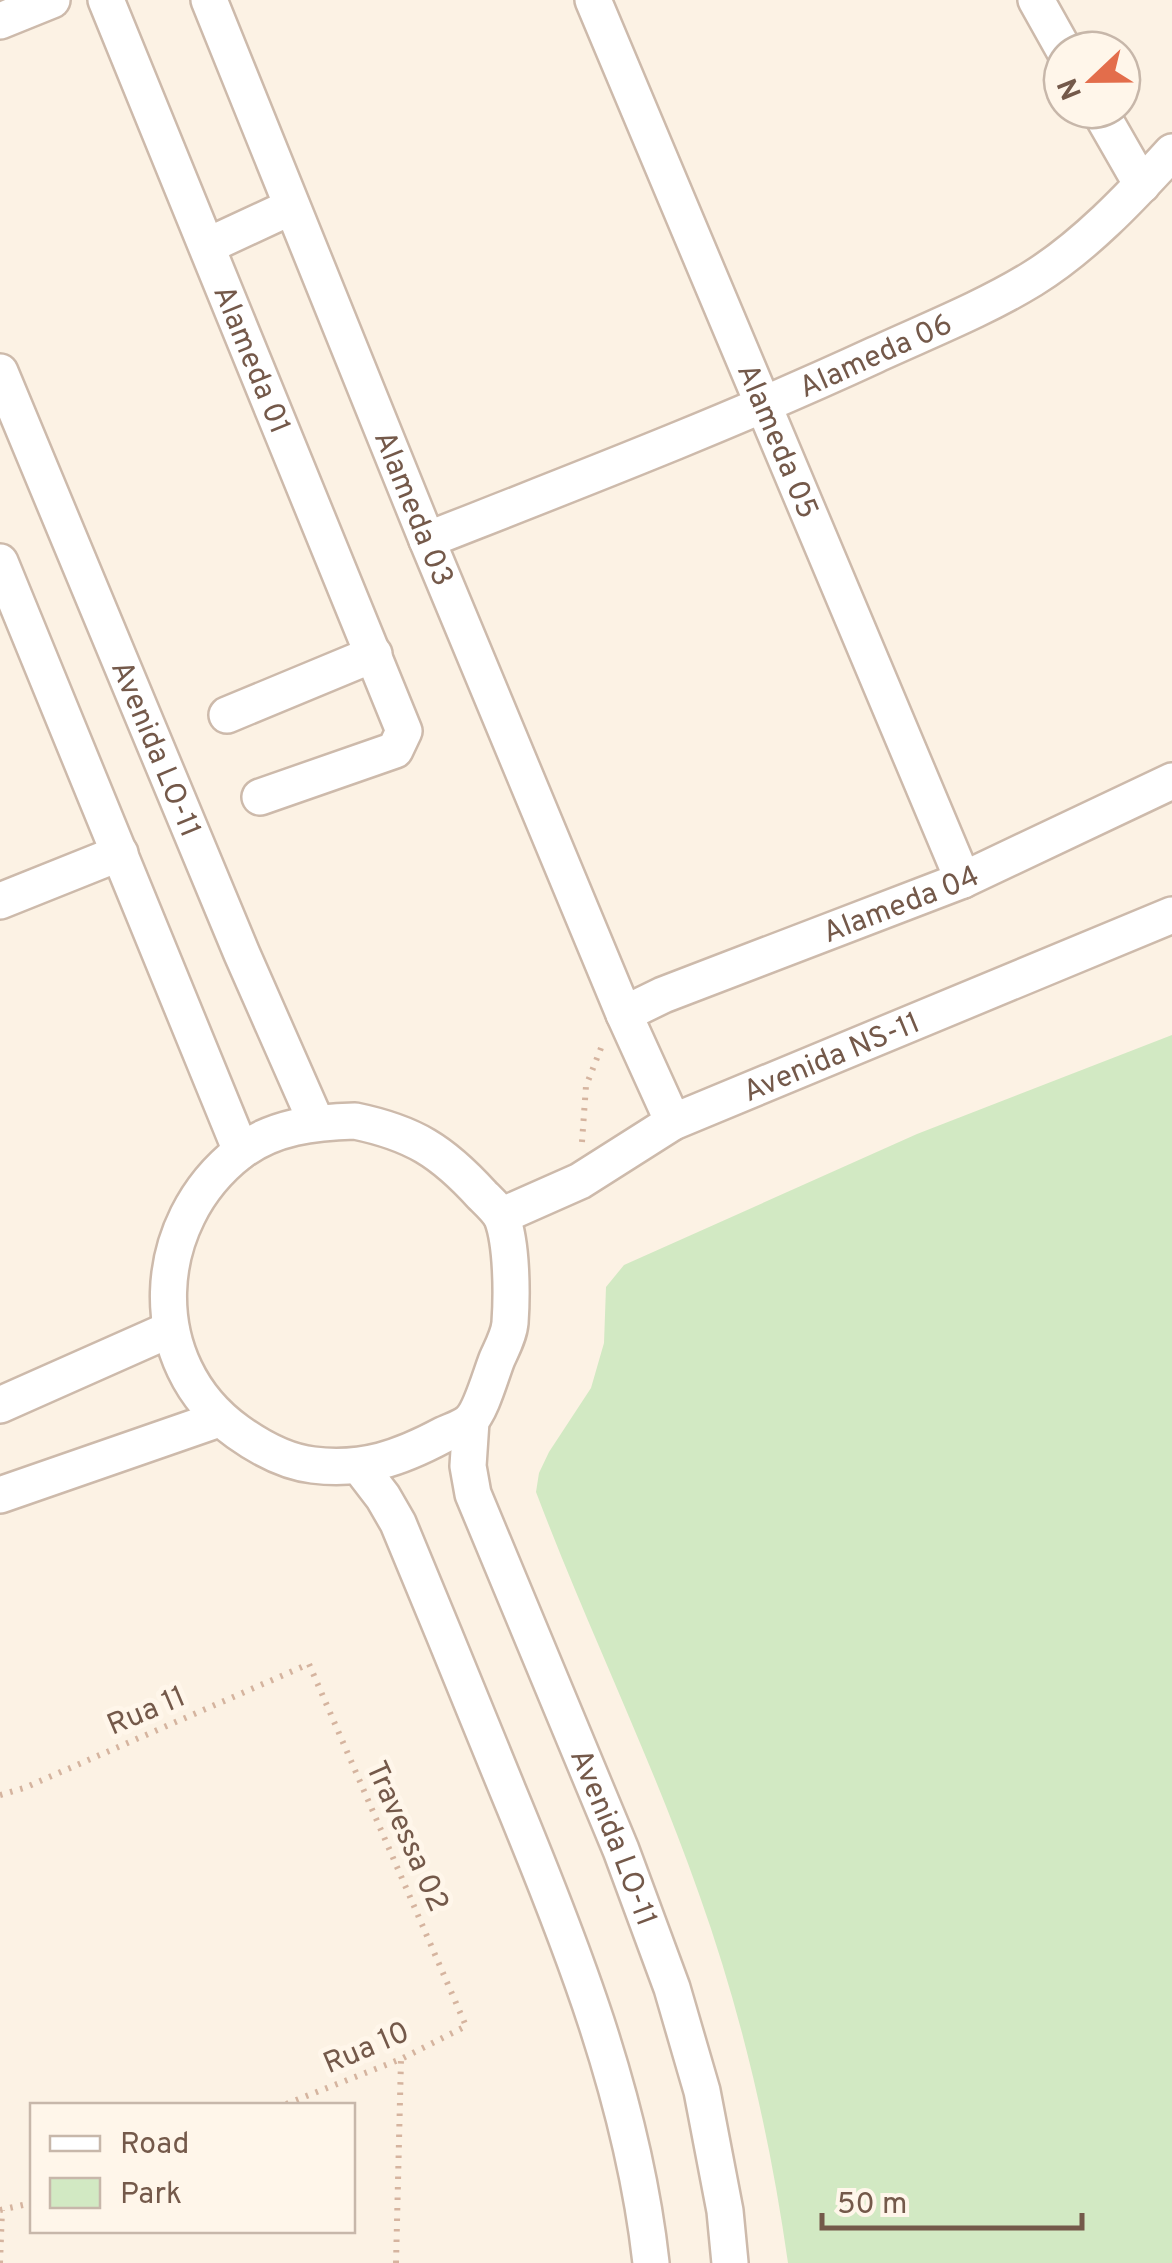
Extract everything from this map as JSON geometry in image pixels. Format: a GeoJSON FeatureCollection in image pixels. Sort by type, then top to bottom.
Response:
{"type":"FeatureCollection","features":[{"type":"Feature","properties":{"kind":"street"},"geometry":{"type":"LineString","coordinates":[[0,21],[52,0]]}},
{"type":"Feature","properties":{"kind":"street","name":"Alameda 01"},"geometry":{"type":"LineString","coordinates":[[106,0],[404,731],[395,750],[260,797]]}},
{"type":"Feature","properties":{"kind":"street","name":"Alameda 03"},"geometry":{"type":"LineString","coordinates":[[208,0],[427,540],[624,1014],[673,1122]]}},
{"type":"Feature","properties":{"kind":"street","name":"Alameda 05"},"geometry":{"type":"LineString","coordinates":[[593,0],[963,880]]}},
{"type":"Feature","properties":{"kind":"street"},"geometry":{"type":"LineString","coordinates":[[1036,0],[1053,30]]}},
{"type":"Feature","properties":{"kind":"street"},"geometry":{"type":"LineString","coordinates":[[1110,130],[1142,185]]}},
{"type":"Feature","properties":{"kind":"street","name":"Alameda 06"},"geometry":{"type":"LineString","coordinates":[[427,540],[764,406],[988,303],[1034,278],[1076,245],[1172,152]]}},
{"type":"Feature","properties":{"kind":"street"},"geometry":{"type":"LineString","coordinates":[[207,246],[291,207]]}},
{"type":"Feature","properties":{"kind":"street","name":"Avenida LO-11"},"geometry":{"type":"LineString","coordinates":[[0,372],[316,1122]]}},
{"type":"Feature","properties":{"kind":"street"},"geometry":{"type":"LineString","coordinates":[[0,562],[241,1151]]}},
{"type":"Feature","properties":{"kind":"street"},"geometry":{"type":"LineString","coordinates":[[227,716],[374,654]]}},
{"type":"Feature","properties":{"kind":"street","name":"Alameda 04"},"geometry":{"type":"LineString","coordinates":[[624,1014],[663,995],[963,880],[1172,781]]}},
{"type":"Feature","properties":{"kind":"street"},"geometry":{"type":"LineString","coordinates":[[0,901],[120,853]]}},
{"type":"Feature","properties":{"kind":"street","name":"Avenida NS-11"},"geometry":{"type":"LineString","coordinates":[[502,1216],[580,1181],[673,1122],[1172,914]]}},
{"type":"Feature","properties":{"kind":"street"},"geometry":{"type":"LineString","coordinates":[[354,1121],[392,1129],[428,1145],[459,1169],[502,1216],[509,1260],[510,1327],[471,1421],[402,1456],[360,1467],[309,1465],[277,1454],[261,1448],[219,1418],[188,1378],[171,1329],[168,1278],[179,1230],[204,1186],[241,1151],[277,1132],[316,1122],[354,1121]]}},
{"type":"Feature","properties":{"kind":"street"},"geometry":{"type":"LineString","coordinates":[[0,1405],[171,1329]]}},
{"type":"Feature","properties":{"kind":"street"},"geometry":{"type":"LineString","coordinates":[[0,1495],[219,1418]]}},
{"type":"Feature","properties":{"kind":"street","name":"Avenida LO-11"},"geometry":{"type":"LineString","coordinates":[[471,1421],[468,1466],[473,1494],[621,1850],[688,2038],[715,2156],[730,2263]]}},
{"type":"Feature","properties":{"kind":"street"},"geometry":{"type":"LineString","coordinates":[[360,1467],[384,1496],[398,1523],[550,1892],[606,2052],[632,2148],[650,2263]]}},
{"type":"Feature","properties":{"kind":"path"},"geometry":{"type":"LineString","coordinates":[[580,1181],[586,1086],[604,1039],[624,1014]]}},
{"type":"Feature","properties":{"kind":"path","name":"Rua 11"},"geometry":{"type":"LineString","coordinates":[[0,1795],[309,1664]]}},
{"type":"Feature","properties":{"kind":"path","name":"Travessa 02"},"geometry":{"type":"LineString","coordinates":[[309,1664],[466,2026]]}},
{"type":"Feature","properties":{"kind":"path","name":"Rua 10"},"geometry":{"type":"LineString","coordinates":[[289,2103],[401,2059],[466,2026]]}},
{"type":"Feature","properties":{"kind":"path"},"geometry":{"type":"LineString","coordinates":[[396,2263],[401,2059]]}},
{"type":"Feature","properties":{"kind":"path"},"geometry":{"type":"LineString","coordinates":[[0,2263],[1,2210],[30,2203]]}},
{"type":"Feature","properties":{"kind":"green space"},"geometry":{"type":"Polygon","coordinates":[[[1172,1035],[1172,2263],[788,2263],[773,2169],[729,1985],[680,1843],[536,1492],[539,1473],[591,1388],[604,1343],[606,1287],[624,1265],[917,1134],[1172,1035]]]}}]}
